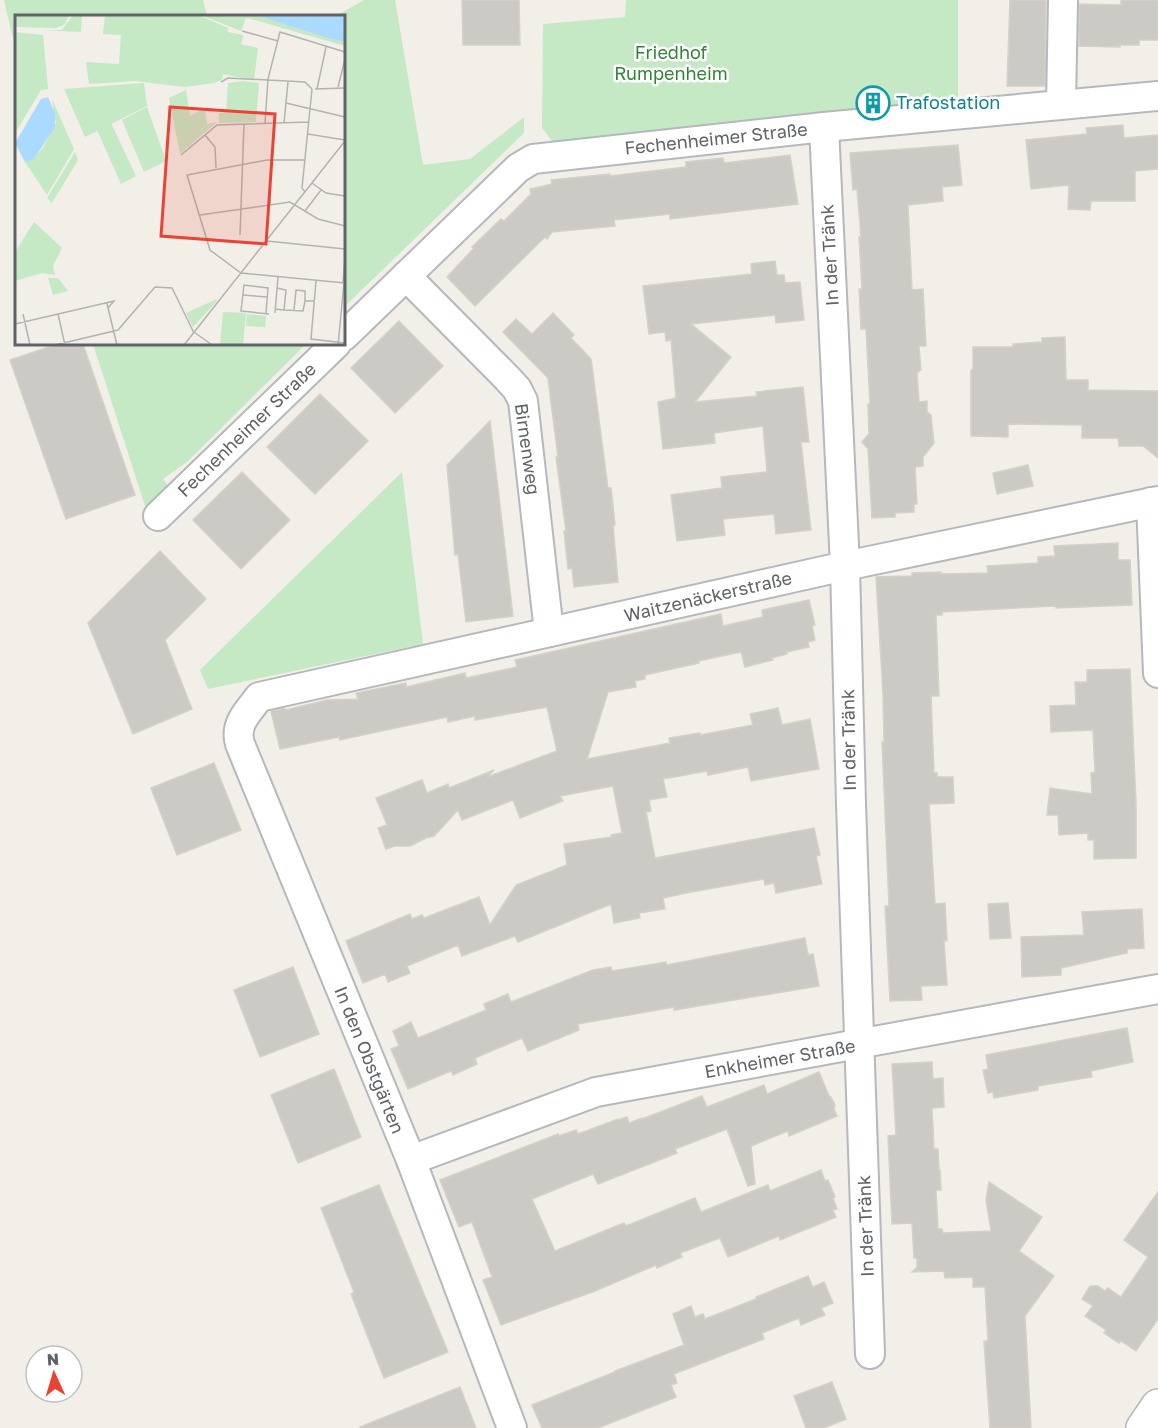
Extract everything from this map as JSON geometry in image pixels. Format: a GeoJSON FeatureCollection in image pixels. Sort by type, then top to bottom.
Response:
{"type":"FeatureCollection","features":[{"type":"Feature","properties":{"kind":"street"},"geometry":{"type":"LineString","coordinates":[[1061,105],[1063,0]]}},
{"type":"Feature","properties":{"kind":"street","name":"Fechenheimer Straße"},"geometry":{"type":"LineString","coordinates":[[345,335],[518,168],[533,159],[824,127],[1158,96]]}},
{"type":"Feature","properties":{"kind":"street","name":"In der Tränk"},"geometry":{"type":"LineString","coordinates":[[824,127],[845,566],[850,804],[870,1353]]}},
{"type":"Feature","properties":{"kind":"street","name":"Birnenweg"},"geometry":{"type":"LineString","coordinates":[[406,276],[507,378],[517,389],[523,401],[549,632]]}},
{"type":"Feature","properties":{"kind":"street","name":"Fechenheimer Straße"},"geometry":{"type":"LineString","coordinates":[[158,516],[335,345]]}},
{"type":"Feature","properties":{"kind":"street"},"geometry":{"type":"LineString","coordinates":[[1154,501],[1158,673]]}},
{"type":"Feature","properties":{"kind":"street","name":"Waitzenäckerstraße"},"geometry":{"type":"LineString","coordinates":[[259,697],[845,566],[1154,501]]}},
{"type":"Feature","properties":{"kind":"street","name":"In den Obstgärten"},"geometry":{"type":"LineString","coordinates":[[259,697],[242,720],[238,730],[240,744],[411,1160],[512,1428]]}},
{"type":"Feature","properties":{"kind":"street","name":"Enkheimer Straße"},"geometry":{"type":"LineString","coordinates":[[411,1160],[596,1092],[1158,989]]}},
{"type":"Feature","properties":{"kind":"street"},"geometry":{"type":"LineString","coordinates":[[1143,1428],[1158,1406]]}},
{"type":"Feature","properties":{"kind":"green space"},"geometry":{"type":"Polygon","coordinates":[[[4,0],[203,0],[207,15],[15,15],[15,47],[4,0]]]}},
{"type":"Feature","properties":{"kind":"green space"},"geometry":{"type":"Polygon","coordinates":[[[364,0],[395,0],[423,165],[470,159],[524,117],[524,133],[345,306],[345,15],[338,15],[364,0]]]}},
{"type":"Feature","properties":{"kind":"green space","name":"Friedhof Rumpenheim"},"geometry":{"type":"Polygon","coordinates":[[[626,0],[958,0],[958,102],[682,127],[553,142],[542,128],[543,24],[625,17],[626,0]]]}},
{"type":"Feature","properties":{"kind":"green space"},"geometry":{"type":"Polygon","coordinates":[[[93,345],[305,345],[187,462],[163,479],[169,487],[146,509],[93,345]]]}},
{"type":"Feature","properties":{"kind":"green space"},"geometry":{"type":"Polygon","coordinates":[[[402,472],[423,644],[208,689],[200,670],[402,472]]]}},
{"type":"Feature","properties":{"kind":"building"},"geometry":{"type":"Polygon","coordinates":[[[462,0],[519,0],[520,45],[463,45],[462,0]]]}},
{"type":"Feature","properties":{"kind":"building"},"geometry":{"type":"Polygon","coordinates":[[[1010,0],[1046,0],[1045,86],[1007,86],[1010,0]]]}},
{"type":"Feature","properties":{"kind":"building"},"geometry":{"type":"Polygon","coordinates":[[[1121,0],[1158,0],[1158,40],[1139,40],[1139,45],[1120,45],[1120,47],[1079,46],[1079,4],[1121,5],[1121,0]]]}},
{"type":"Feature","properties":{"kind":"building"},"geometry":{"type":"Polygon","coordinates":[[[1123,125],[1124,138],[1158,135],[1158,169],[1135,171],[1135,201],[1091,201],[1090,210],[1068,209],[1069,185],[1031,189],[1026,140],[1087,134],[1086,128],[1123,125]]]}},
{"type":"Feature","properties":{"kind":"building"},"geometry":{"type":"Polygon","coordinates":[[[958,145],[962,185],[942,187],[943,201],[908,205],[912,290],[923,289],[926,346],[919,346],[921,370],[917,373],[919,402],[927,401],[927,412],[931,415],[934,443],[923,457],[923,466],[915,467],[917,504],[914,504],[914,512],[895,513],[895,517],[872,518],[868,449],[862,442],[869,434],[868,404],[870,404],[866,329],[861,329],[859,289],[862,289],[859,237],[861,237],[857,189],[853,190],[850,153],[958,145]]]}},
{"type":"Feature","properties":{"kind":"building"},"geometry":{"type":"Polygon","coordinates":[[[790,155],[798,204],[670,219],[670,214],[614,220],[615,226],[552,232],[475,306],[447,277],[474,248],[472,247],[501,219],[504,221],[531,194],[530,189],[552,184],[551,180],[686,167],[686,162],[723,158],[724,163],[790,155]]]}},
{"type":"Feature","properties":{"kind":"building"},"geometry":{"type":"Polygon","coordinates":[[[775,261],[777,275],[784,275],[785,283],[800,282],[804,320],[776,323],[775,315],[691,324],[731,357],[695,402],[757,396],[756,392],[803,387],[809,442],[801,442],[811,530],[776,534],[774,514],[723,519],[725,535],[677,541],[671,495],[722,488],[721,477],[767,472],[763,426],[714,433],[715,443],[663,449],[658,402],[676,398],[671,340],[666,341],[665,332],[649,334],[643,286],[752,274],[751,264],[775,261]]]}},
{"type":"Feature","properties":{"kind":"building"},"geometry":{"type":"Polygon","coordinates":[[[553,313],[574,335],[571,338],[591,359],[608,488],[611,488],[618,582],[574,587],[572,568],[568,569],[564,531],[566,531],[548,378],[503,332],[516,319],[532,334],[553,313]]]}},
{"type":"Feature","properties":{"kind":"building"},"geometry":{"type":"Polygon","coordinates":[[[399,321],[443,366],[395,413],[351,368],[399,321]]]}},
{"type":"Feature","properties":{"kind":"building"},"geometry":{"type":"Polygon","coordinates":[[[1065,337],[1066,380],[1088,380],[1088,390],[1158,391],[1158,458],[1143,446],[1119,446],[1118,438],[1082,438],[1082,425],[1008,424],[1008,437],[971,436],[973,347],[1013,347],[1013,344],[1042,342],[1042,338],[1065,337]]]}},
{"type":"Feature","properties":{"kind":"building"},"geometry":{"type":"Polygon","coordinates":[[[55,345],[83,345],[135,495],[66,519],[10,360],[55,345]]]}},
{"type":"Feature","properties":{"kind":"building"},"geometry":{"type":"Polygon","coordinates":[[[320,394],[368,441],[315,494],[267,447],[320,394]]]}},
{"type":"Feature","properties":{"kind":"building"},"geometry":{"type":"Polygon","coordinates":[[[490,421],[513,616],[466,622],[458,554],[455,555],[447,465],[490,421]]]}},
{"type":"Feature","properties":{"kind":"building"},"geometry":{"type":"Polygon","coordinates":[[[1028,465],[1033,486],[997,494],[993,473],[1028,465]]]}},
{"type":"Feature","properties":{"kind":"building"},"geometry":{"type":"Polygon","coordinates":[[[242,472],[290,520],[241,569],[193,520],[242,472]]]}},
{"type":"Feature","properties":{"kind":"building"},"geometry":{"type":"Polygon","coordinates":[[[1118,543],[1118,560],[1130,560],[1132,605],[1056,608],[1056,606],[942,612],[942,615],[936,615],[939,696],[931,696],[934,773],[937,773],[937,777],[953,777],[954,803],[929,804],[935,904],[945,903],[947,941],[944,941],[947,985],[921,986],[922,1000],[890,1001],[885,906],[889,906],[882,742],[884,742],[883,694],[876,577],[912,576],[912,573],[988,573],[987,566],[1038,563],[1038,557],[1055,556],[1054,546],[1118,543]]]}},
{"type":"Feature","properties":{"kind":"building"},"geometry":{"type":"Polygon","coordinates":[[[160,551],[206,599],[165,640],[192,709],[133,734],[88,623],[160,551]]]}},
{"type":"Feature","properties":{"kind":"building"},"geometry":{"type":"Polygon","coordinates":[[[809,600],[815,625],[812,626],[815,640],[808,642],[809,647],[745,667],[741,652],[698,661],[699,663],[645,675],[645,679],[635,681],[636,687],[608,692],[587,759],[670,743],[669,738],[753,725],[750,714],[778,708],[782,725],[810,719],[819,769],[751,781],[748,767],[708,775],[707,771],[663,779],[667,797],[649,800],[651,811],[646,812],[655,858],[814,828],[820,855],[816,856],[822,884],[776,893],[774,883],[765,885],[764,879],[686,893],[663,898],[665,909],[639,913],[640,918],[614,923],[611,904],[518,942],[515,936],[462,956],[458,945],[407,966],[410,973],[388,982],[385,974],[363,983],[346,941],[410,914],[412,919],[422,915],[424,918],[479,897],[490,925],[516,885],[567,865],[564,844],[612,837],[611,835],[622,833],[613,786],[560,796],[563,801],[520,818],[513,800],[462,820],[458,810],[434,836],[410,846],[395,846],[386,849],[378,828],[387,825],[376,798],[422,780],[427,793],[448,784],[449,788],[494,770],[487,777],[557,751],[547,707],[475,720],[475,716],[448,722],[447,717],[340,740],[339,737],[280,749],[271,711],[284,708],[286,710],[327,700],[358,699],[356,693],[406,683],[406,687],[465,673],[466,678],[517,667],[515,660],[721,614],[723,626],[763,617],[762,610],[809,600]]]}},
{"type":"Feature","properties":{"kind":"building"},"geometry":{"type":"Polygon","coordinates":[[[1130,669],[1136,858],[1094,859],[1094,840],[1088,840],[1088,833],[1059,835],[1058,815],[1047,815],[1050,788],[1092,794],[1091,773],[1095,772],[1093,730],[1051,732],[1050,706],[1076,705],[1075,682],[1087,682],[1087,670],[1130,669]]]}},
{"type":"Feature","properties":{"kind":"building"},"geometry":{"type":"Polygon","coordinates":[[[214,763],[241,830],[177,855],[151,788],[214,763]]]}},
{"type":"Feature","properties":{"kind":"building"},"geometry":{"type":"Polygon","coordinates":[[[1008,903],[1011,938],[990,939],[988,904],[1008,903]]]}},
{"type":"Feature","properties":{"kind":"building"},"geometry":{"type":"Polygon","coordinates":[[[1142,909],[1144,948],[1127,949],[1127,953],[1061,968],[1061,975],[1022,977],[1021,937],[1084,935],[1082,912],[1142,909]]]}},
{"type":"Feature","properties":{"kind":"building"},"geometry":{"type":"Polygon","coordinates":[[[805,938],[808,955],[813,954],[819,986],[674,1010],[674,1007],[578,1024],[579,1030],[528,1051],[522,1038],[475,1058],[477,1064],[453,1075],[451,1071],[408,1089],[391,1049],[399,1046],[393,1031],[411,1022],[418,1038],[486,1010],[484,1004],[508,994],[511,1002],[593,970],[611,967],[612,971],[666,962],[667,965],[805,938]]]}},
{"type":"Feature","properties":{"kind":"building"},"geometry":{"type":"Polygon","coordinates":[[[293,967],[319,1034],[260,1057],[234,990],[293,967]]]}},
{"type":"Feature","properties":{"kind":"building"},"geometry":{"type":"Polygon","coordinates":[[[1127,1028],[1133,1062],[1091,1071],[1092,1077],[1038,1086],[1038,1090],[994,1098],[993,1092],[988,1093],[983,1070],[988,1069],[986,1055],[1127,1028]]]}},
{"type":"Feature","properties":{"kind":"building"},"geometry":{"type":"Polygon","coordinates":[[[932,1062],[933,1079],[943,1078],[944,1107],[932,1108],[934,1149],[938,1149],[941,1190],[936,1190],[938,1229],[942,1229],[943,1233],[991,1231],[986,1200],[989,1182],[1042,1217],[1019,1251],[1054,1276],[1025,1316],[1031,1428],[990,1428],[984,1341],[988,1341],[985,1287],[973,1287],[973,1277],[945,1278],[944,1271],[912,1272],[917,1267],[917,1258],[914,1258],[912,1223],[892,1224],[888,1136],[896,1135],[892,1064],[932,1062]]]}},
{"type":"Feature","properties":{"kind":"building"},"geometry":{"type":"Polygon","coordinates":[[[334,1069],[361,1137],[298,1163],[271,1095],[334,1069]]]}},
{"type":"Feature","properties":{"kind":"building"},"geometry":{"type":"Polygon","coordinates":[[[819,1072],[835,1105],[837,1116],[789,1136],[788,1131],[751,1146],[755,1184],[748,1186],[727,1129],[675,1149],[677,1153],[598,1184],[593,1174],[532,1199],[555,1251],[695,1198],[701,1212],[768,1185],[770,1191],[821,1170],[835,1197],[833,1198],[837,1209],[833,1210],[836,1217],[780,1240],[779,1236],[728,1257],[720,1238],[680,1253],[682,1257],[657,1268],[656,1265],[595,1291],[501,1325],[483,1280],[492,1277],[472,1222],[459,1227],[440,1180],[558,1134],[559,1136],[576,1130],[578,1134],[627,1117],[629,1123],[702,1096],[707,1107],[764,1085],[767,1094],[819,1072]]]}},
{"type":"Feature","properties":{"kind":"building"},"geometry":{"type":"Polygon","coordinates":[[[379,1185],[448,1352],[384,1378],[321,1208],[379,1185]]]}},
{"type":"Feature","properties":{"kind":"building"},"geometry":{"type":"Polygon","coordinates":[[[1158,1192],[1158,1319],[1136,1351],[1104,1333],[1106,1330],[1085,1316],[1093,1306],[1082,1299],[1090,1286],[1098,1286],[1105,1291],[1108,1288],[1121,1297],[1148,1257],[1124,1240],[1158,1192]]]}},
{"type":"Feature","properties":{"kind":"building"},"geometry":{"type":"Polygon","coordinates":[[[808,1276],[813,1287],[824,1282],[833,1303],[821,1308],[825,1315],[801,1325],[799,1318],[762,1333],[764,1339],[674,1374],[677,1383],[671,1385],[676,1397],[598,1428],[542,1428],[532,1405],[684,1345],[673,1314],[691,1306],[695,1317],[703,1314],[705,1319],[808,1276]]]}},
{"type":"Feature","properties":{"kind":"building"},"geometry":{"type":"Polygon","coordinates":[[[832,1382],[846,1419],[824,1428],[806,1428],[794,1396],[832,1382]]]}},
{"type":"Feature","properties":{"kind":"building"},"geometry":{"type":"Polygon","coordinates":[[[460,1387],[476,1428],[360,1428],[360,1427],[460,1387]]]}},
{"type":"Feature","properties":{"kind":"place","name":"Trafostation"},"geometry":{"type":"Point","coordinates":[873,103]}}]}
